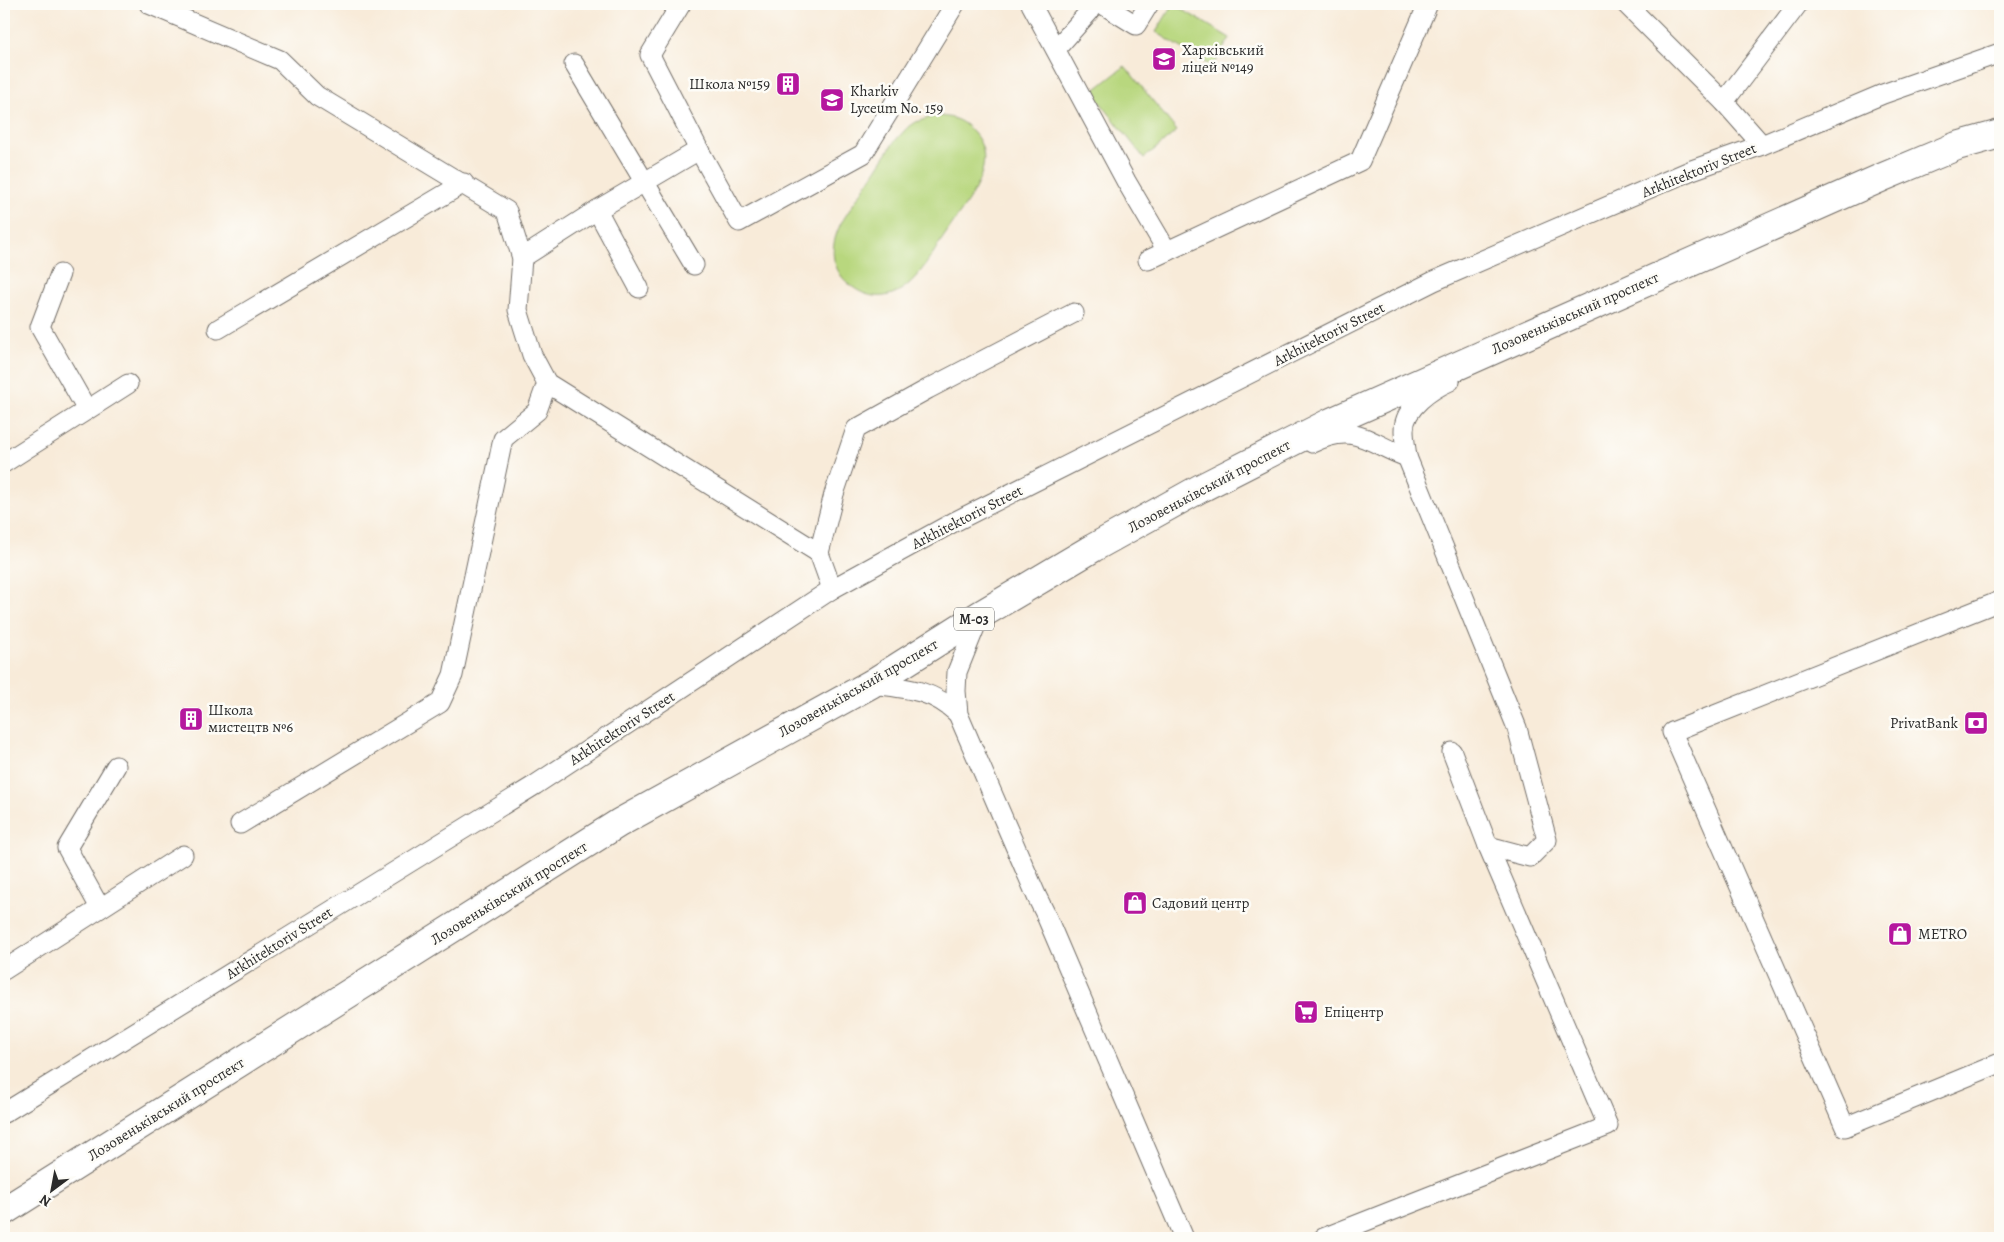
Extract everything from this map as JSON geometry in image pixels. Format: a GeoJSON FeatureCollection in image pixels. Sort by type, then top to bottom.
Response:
{"type":"FeatureCollection","features":[{"type":"Feature","properties":{"kind":"highway","name":"Лозовеньківський проспект"},"geometry":{"type":"LineString","coordinates":[[4,1211],[619,823],[871,684],[1093,548],[1201,488],[1331,422],[1519,338],[1883,177],[1957,146],[2000,134]]}},
{"type":"Feature","properties":{"kind":"street"},"geometry":{"type":"LineString","coordinates":[[149,4],[280,60],[317,96],[507,211],[522,258],[518,310],[532,355],[548,383],[818,553]]}},
{"type":"Feature","properties":{"kind":"street"},"geometry":{"type":"LineString","coordinates":[[681,4],[650,55],[739,222],[863,154],[955,4]]}},
{"type":"Feature","properties":{"kind":"street"},"geometry":{"type":"LineString","coordinates":[[1031,4],[1126,181],[1167,251]]}},
{"type":"Feature","properties":{"kind":"street"},"geometry":{"type":"LineString","coordinates":[[1056,49],[1096,4]]}},
{"type":"Feature","properties":{"kind":"street"},"geometry":{"type":"LineString","coordinates":[[1102,4],[1136,25],[1149,4]]}},
{"type":"Feature","properties":{"kind":"street"},"geometry":{"type":"LineString","coordinates":[[1148,260],[1360,161],[1428,4]]}},
{"type":"Feature","properties":{"kind":"street"},"geometry":{"type":"LineString","coordinates":[[1626,4],[1724,102],[1762,145]]}},
{"type":"Feature","properties":{"kind":"street"},"geometry":{"type":"LineString","coordinates":[[1724,102],[1798,4]]}},
{"type":"Feature","properties":{"kind":"street","name":"Arkhitektoriv Street"},"geometry":{"type":"LineString","coordinates":[[4,1113],[535,785],[832,589],[954,522],[1434,281],[1692,170],[1762,145],[1883,94],[2000,53]]}},
{"type":"Feature","properties":{"kind":"street"},"geometry":{"type":"LineString","coordinates":[[574,64],[694,265]]}},
{"type":"Feature","properties":{"kind":"street"},"geometry":{"type":"LineString","coordinates":[[522,258],[597,210],[699,150]]}},
{"type":"Feature","properties":{"kind":"street"},"geometry":{"type":"LineString","coordinates":[[218,329],[464,184]]}},
{"type":"Feature","properties":{"kind":"street"},"geometry":{"type":"LineString","coordinates":[[597,210],[639,288]]}},
{"type":"Feature","properties":{"kind":"street"},"geometry":{"type":"LineString","coordinates":[[60,274],[40,327],[87,410]]}},
{"type":"Feature","properties":{"kind":"street"},"geometry":{"type":"LineString","coordinates":[[832,589],[818,553],[834,494],[856,429],[1074,313]]}},
{"type":"Feature","properties":{"kind":"street"},"geometry":{"type":"LineString","coordinates":[[1488,846],[1530,857],[1547,840],[1517,728],[1407,457],[1404,428],[1409,412],[1435,388],[1510,351],[1519,338]]}},
{"type":"Feature","properties":{"kind":"street"},"geometry":{"type":"LineString","coordinates":[[240,824],[440,703],[453,675],[503,440],[537,411],[548,383]]}},
{"type":"Feature","properties":{"kind":"street"},"geometry":{"type":"LineString","coordinates":[[4,463],[128,384]]}},
{"type":"Feature","properties":{"kind":"street"},"geometry":{"type":"LineString","coordinates":[[1201,488],[1235,481],[1325,437],[1350,433],[1377,442],[1390,451],[1407,457]]}},
{"type":"Feature","properties":{"kind":"street"},"geometry":{"type":"LineString","coordinates":[[2000,601],[1672,732],[1845,1127],[2000,1063]]}},
{"type":"Feature","properties":{"kind":"street"},"geometry":{"type":"LineString","coordinates":[[980,616],[957,672],[958,714],[1037,897],[1046,913],[1184,1238]]}},
{"type":"Feature","properties":{"kind":"street"},"geometry":{"type":"LineString","coordinates":[[871,684],[925,692],[940,699],[958,714]]}},
{"type":"Feature","properties":{"kind":"street"},"geometry":{"type":"LineString","coordinates":[[1322,1238],[1608,1126],[1488,846],[1452,752]]}},
{"type":"Feature","properties":{"kind":"street"},"geometry":{"type":"LineString","coordinates":[[100,908],[67,848],[116,766]]}},
{"type":"Feature","properties":{"kind":"street"},"geometry":{"type":"LineString","coordinates":[[4,970],[183,855]]}},
{"type":"Feature","properties":{"kind":"green space"},"geometry":{"type":"Polygon","coordinates":[[[1173,4],[1230,38],[1212,67],[1156,32],[1173,4]]]}},
{"type":"Feature","properties":{"kind":"green space"},"geometry":{"type":"Polygon","coordinates":[[[1125,66],[1177,131],[1144,158],[1092,92],[1125,66]]]}},
{"type":"Feature","properties":{"kind":"green space"},"geometry":{"type":"Polygon","coordinates":[[[935,116],[960,121],[972,131],[981,143],[984,156],[978,183],[915,278],[899,291],[889,295],[876,296],[863,293],[842,277],[835,264],[833,250],[838,230],[894,142],[906,129],[916,122],[935,116]]]}},
{"type":"Feature","properties":{"kind":"place","name":"Харківський ліцей №149"},"geometry":{"type":"Point","coordinates":[1164,59]}},
{"type":"Feature","properties":{"kind":"place","name":"Школа №159"},"geometry":{"type":"Point","coordinates":[788,84]}},
{"type":"Feature","properties":{"kind":"place","name":"Kharkiv Lyceum No. 159"},"geometry":{"type":"Point","coordinates":[832,100]}},
{"type":"Feature","properties":{"kind":"place","name":"Школа мистецтв №6"},"geometry":{"type":"Point","coordinates":[191,719]}},
{"type":"Feature","properties":{"kind":"place","name":"PrivatBank"},"geometry":{"type":"Point","coordinates":[1976,723]}},
{"type":"Feature","properties":{"kind":"place","name":"Садовий центр"},"geometry":{"type":"Point","coordinates":[1135,903]}},
{"type":"Feature","properties":{"kind":"place","name":"METRO"},"geometry":{"type":"Point","coordinates":[1900,934]}},
{"type":"Feature","properties":{"kind":"place","name":"Епіцентр"},"geometry":{"type":"Point","coordinates":[1306,1012]}}]}
